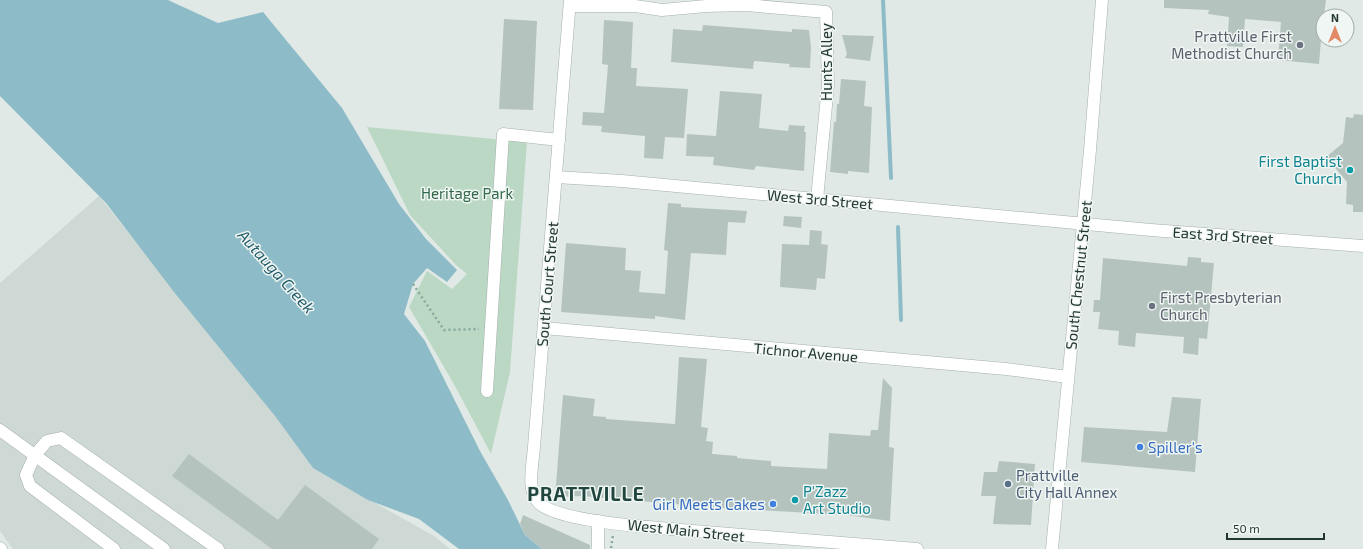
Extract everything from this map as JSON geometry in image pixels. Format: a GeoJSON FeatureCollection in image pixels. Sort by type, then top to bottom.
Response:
{"type":"FeatureCollection","features":[{"type":"Feature","properties":{"kind":"street","name":"South Chestnut Street"},"geometry":{"type":"LineString","coordinates":[[1052,549],[1083,224],[1102,0]]}},
{"type":"Feature","properties":{"kind":"street","name":"South Court Street"},"geometry":{"type":"LineString","coordinates":[[570,3],[534,448],[532,493],[539,503],[552,511],[598,521]]}},
{"type":"Feature","properties":{"kind":"street","name":"Hunts Alley"},"geometry":{"type":"LineString","coordinates":[[570,3],[621,5],[662,10],[706,6],[746,5],[826,12],[828,85],[817,200]]}},
{"type":"Feature","properties":{"kind":"street"},"geometry":{"type":"LineString","coordinates":[[486,391],[503,134],[559,140]]}},
{"type":"Feature","properties":{"kind":"street","name":"West 3rd Street"},"geometry":{"type":"LineString","coordinates":[[556,177],[1083,224]]}},
{"type":"Feature","properties":{"kind":"street","name":"East 3rd Street"},"geometry":{"type":"LineString","coordinates":[[1083,224],[1363,246]]}},
{"type":"Feature","properties":{"kind":"street","name":"Tichnor Avenue"},"geometry":{"type":"LineString","coordinates":[[544,328],[1006,369],[1068,376]]}},
{"type":"Feature","properties":{"kind":"street"},"geometry":{"type":"LineString","coordinates":[[0,430],[164,549]]}},
{"type":"Feature","properties":{"kind":"street"},"geometry":{"type":"LineString","coordinates":[[114,549],[30,486],[26,475],[35,455],[47,441],[62,438],[218,549]]}},
{"type":"Feature","properties":{"kind":"street"},"geometry":{"type":"LineString","coordinates":[[598,521],[598,549]]}},
{"type":"Feature","properties":{"kind":"street","name":"West Main Street"},"geometry":{"type":"LineString","coordinates":[[598,521],[772,538],[917,549]]}},
{"type":"Feature","properties":{"kind":"path"},"geometry":{"type":"LineString","coordinates":[[413,284],[444,330],[490,329]]}},
{"type":"Feature","properties":{"kind":"path"},"geometry":{"type":"LineString","coordinates":[[611,549],[613,535]]}},
{"type":"Feature","properties":{"kind":"shaded area"},"geometry":{"type":"Polygon","coordinates":[[[99,196],[275,416],[313,468],[434,536],[450,549],[13,549],[0,531],[0,283],[99,196]]]}},
{"type":"Feature","properties":{"kind":"green space","name":"Heritage Park"},"geometry":{"type":"Polygon","coordinates":[[[367,127],[527,142],[510,372],[491,454],[455,386],[409,307],[427,271],[452,289],[467,274],[456,265],[410,215],[367,127]]]}},
{"type":"Feature","properties":{"kind":"water","name":"Autauga Creek"},"geometry":{"type":"Polygon","coordinates":[[[0,0],[168,0],[218,23],[263,12],[342,108],[399,204],[426,239],[457,270],[447,282],[427,268],[413,284],[404,314],[425,341],[480,451],[508,500],[525,535],[542,549],[459,549],[419,519],[368,500],[313,468],[275,416],[174,292],[106,203],[0,96],[0,0]]]}},
{"type":"Feature","properties":{"kind":"building"},"geometry":{"type":"Polygon","coordinates":[[[1164,0],[1326,0],[1325,8],[1315,8],[1315,48],[1320,48],[1319,64],[1278,60],[1281,22],[1245,19],[1243,47],[1227,46],[1229,17],[1208,14],[1209,10],[1164,8],[1164,0]]]}},
{"type":"Feature","properties":{"kind":"building"},"geometry":{"type":"Polygon","coordinates":[[[504,19],[537,21],[533,110],[499,109],[504,19]]]}},
{"type":"Feature","properties":{"kind":"building"},"geometry":{"type":"Polygon","coordinates":[[[604,20],[633,22],[631,68],[637,68],[636,86],[688,89],[684,138],[665,137],[663,159],[644,158],[645,136],[601,132],[602,126],[582,125],[583,112],[604,113],[608,65],[602,64],[604,20]]]}},
{"type":"Feature","properties":{"kind":"building"},"geometry":{"type":"Polygon","coordinates":[[[703,25],[792,32],[792,29],[809,30],[811,47],[810,68],[789,67],[790,64],[754,61],[753,69],[671,62],[673,29],[702,31],[703,25]]]}},
{"type":"Feature","properties":{"kind":"building"},"geometry":{"type":"Polygon","coordinates":[[[842,35],[874,36],[870,61],[845,58],[847,54],[842,35]]]}},
{"type":"Feature","properties":{"kind":"building"},"geometry":{"type":"Polygon","coordinates":[[[841,79],[866,81],[864,106],[872,107],[869,173],[848,171],[848,174],[830,172],[834,122],[836,122],[837,104],[839,104],[841,79]]]}},
{"type":"Feature","properties":{"kind":"building"},"geometry":{"type":"Polygon","coordinates":[[[720,91],[762,94],[759,128],[788,131],[789,125],[805,126],[804,171],[756,166],[754,170],[713,165],[714,157],[686,156],[687,134],[716,136],[720,91]]]}},
{"type":"Feature","properties":{"kind":"building","name":"First Baptist Church"},"geometry":{"type":"Polygon","coordinates":[[[1354,114],[1363,115],[1363,212],[1353,212],[1353,205],[1346,204],[1347,182],[1326,157],[1343,143],[1346,117],[1353,118],[1354,114]]]}},
{"type":"Feature","properties":{"kind":"building"},"geometry":{"type":"Polygon","coordinates":[[[668,203],[681,204],[681,207],[747,211],[745,223],[728,222],[726,255],[691,253],[685,320],[655,316],[655,319],[561,312],[566,243],[626,248],[625,270],[641,271],[639,292],[665,294],[668,251],[664,250],[668,203]]]}},
{"type":"Feature","properties":{"kind":"building"},"geometry":{"type":"Polygon","coordinates":[[[784,216],[802,217],[801,228],[783,226],[784,216]]]}},
{"type":"Feature","properties":{"kind":"building"},"geometry":{"type":"Polygon","coordinates":[[[810,230],[822,231],[821,244],[828,245],[825,279],[817,278],[816,290],[780,287],[782,244],[809,245],[810,230]]]}},
{"type":"Feature","properties":{"kind":"building","name":"First Presbyterian Church"},"geometry":{"type":"Polygon","coordinates":[[[1188,257],[1201,258],[1201,262],[1214,263],[1207,339],[1199,338],[1198,355],[1183,353],[1184,337],[1136,333],[1135,347],[1118,345],[1119,331],[1098,329],[1100,312],[1093,312],[1094,300],[1100,300],[1103,258],[1187,266],[1188,257]]]}},
{"type":"Feature","properties":{"kind":"building"},"geometry":{"type":"Polygon","coordinates":[[[679,357],[707,359],[701,427],[708,428],[706,441],[713,442],[712,454],[771,461],[771,466],[827,469],[829,433],[870,436],[871,430],[878,430],[883,378],[892,388],[889,447],[894,448],[890,521],[846,515],[721,508],[582,496],[555,497],[563,395],[595,399],[593,416],[606,417],[606,419],[675,424],[679,357]]]}},
{"type":"Feature","properties":{"kind":"building","name":"Spiller's"},"geometry":{"type":"Polygon","coordinates":[[[1172,397],[1201,399],[1195,472],[1081,462],[1084,427],[1167,432],[1172,397]]]}},
{"type":"Feature","properties":{"kind":"building"},"geometry":{"type":"Polygon","coordinates":[[[189,454],[278,520],[305,485],[379,539],[372,549],[272,549],[172,476],[189,454]]]}},
{"type":"Feature","properties":{"kind":"building","name":"Prattville City Hall Annex"},"geometry":{"type":"Polygon","coordinates":[[[999,461],[1035,464],[1031,525],[993,524],[996,496],[981,496],[984,472],[997,472],[999,461]]]}},
{"type":"Feature","properties":{"kind":"building"},"geometry":{"type":"Polygon","coordinates":[[[523,515],[590,545],[590,549],[542,549],[525,535],[520,524],[523,515]]]}},
{"type":"Feature","properties":{"kind":"waterway"},"geometry":{"type":"LineString","coordinates":[[883,0],[891,178]]}},
{"type":"Feature","properties":{"kind":"waterway"},"geometry":{"type":"LineString","coordinates":[[898,227],[901,320]]}},
{"type":"Feature","properties":{"kind":"place","name":"Prattville First Methodist Church"},"geometry":{"type":"Point","coordinates":[1300,45]}},
{"type":"Feature","properties":{"kind":"place","name":"First Baptist Church"},"geometry":{"type":"Point","coordinates":[1350,170]}},
{"type":"Feature","properties":{"kind":"place","name":"First Presbyterian Church"},"geometry":{"type":"Point","coordinates":[1152,306]}},
{"type":"Feature","properties":{"kind":"place","name":"Spiller's"},"geometry":{"type":"Point","coordinates":[1140,447]}},
{"type":"Feature","properties":{"kind":"place","name":"Prattville City Hall Annex"},"geometry":{"type":"Point","coordinates":[1008,484]}},
{"type":"Feature","properties":{"kind":"place","name":"P'Zazz Art Studio"},"geometry":{"type":"Point","coordinates":[795,500]}},
{"type":"Feature","properties":{"kind":"place","name":"Girl Meets Cakes"},"geometry":{"type":"Point","coordinates":[773,504]}},
{"type":"Feature","properties":{"kind":"district","name":"PRATTVILLE"},"geometry":{"type":"Point","coordinates":[586,493]}}]}
